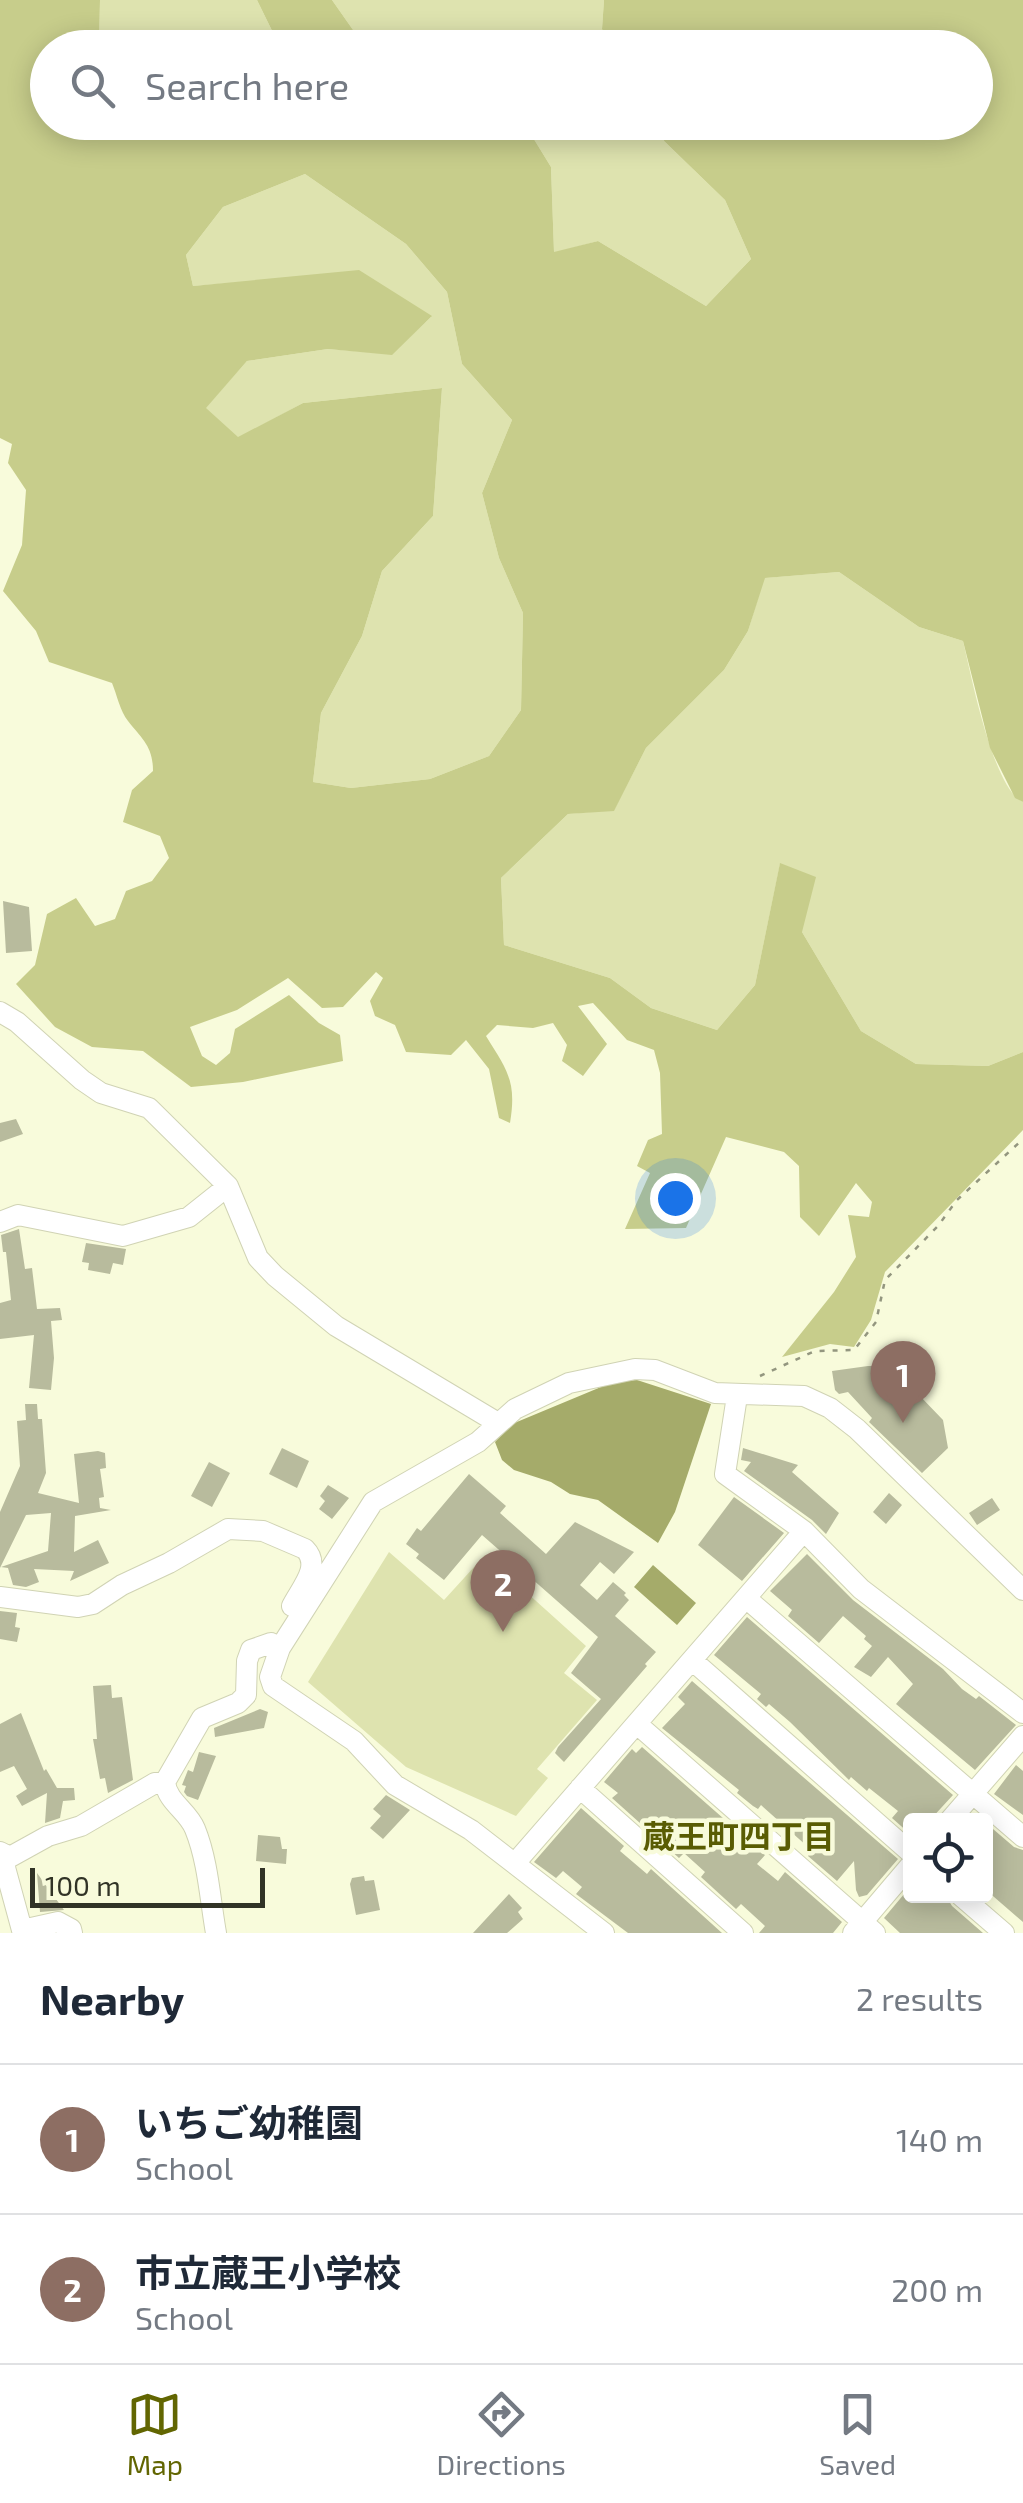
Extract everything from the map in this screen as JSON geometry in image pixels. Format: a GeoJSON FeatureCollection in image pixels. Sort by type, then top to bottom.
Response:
{"type":"FeatureCollection","features":[{"type":"Feature","properties":{"kind":"street"},"geometry":{"type":"LineString","coordinates":[[0,1012],[18,1022],[92,1086],[149,1108],[228,1186],[258,1258],[275,1276],[336,1326],[498,1423]]}},
{"type":"Feature","properties":{"kind":"street"},"geometry":{"type":"LineString","coordinates":[[0,1222],[18,1216],[123,1236],[190,1217],[228,1186]]}},
{"type":"Feature","properties":{"kind":"street"},"geometry":{"type":"LineString","coordinates":[[216,1933],[200,1840],[189,1815],[166,1790],[165,1782],[202,1718],[238,1703],[246,1695],[251,1650],[276,1645],[373,1502],[478,1442],[515,1409],[569,1383],[655,1370],[714,1393],[804,1396],[830,1408],[857,1429],[1023,1590]]}},
{"type":"Feature","properties":{"kind":"street"},"geometry":{"type":"LineString","coordinates":[[737,1396],[725,1474],[804,1531],[860,1589],[1023,1713]]}},
{"type":"Feature","properties":{"kind":"street"},"geometry":{"type":"LineString","coordinates":[[0,1597],[78,1607],[93,1604],[122,1584],[228,1530],[249,1528],[304,1548],[313,1562],[276,1645],[270,1678],[273,1686],[354,1741],[396,1785],[516,1862],[604,1933]]}},
{"type":"Feature","properties":{"kind":"street"},"geometry":{"type":"LineString","coordinates":[[516,1862],[804,1531]]}},
{"type":"Feature","properties":{"kind":"street"},"geometry":{"type":"LineString","coordinates":[[747,1599],[1023,1837]]}},
{"type":"Feature","properties":{"kind":"street"},"geometry":{"type":"LineString","coordinates":[[692,1660],[903,1846]]}},
{"type":"Feature","properties":{"kind":"street"},"geometry":{"type":"LineString","coordinates":[[636,1724],[863,1929],[903,1875]]}},
{"type":"Feature","properties":{"kind":"street"},"geometry":{"type":"LineString","coordinates":[[956,1813],[1023,1736]]}},
{"type":"Feature","properties":{"kind":"street"},"geometry":{"type":"LineString","coordinates":[[2,1854],[10,1857],[48,1836],[81,1826],[154,1783],[165,1782]]}},
{"type":"Feature","properties":{"kind":"street"},"geometry":{"type":"LineString","coordinates":[[580,1788],[743,1933]]}},
{"type":"Feature","properties":{"kind":"street"},"geometry":{"type":"LineString","coordinates":[[2,1854],[22,1930],[58,1922],[72,1933]]}},
{"type":"Feature","properties":{"kind":"street"},"geometry":{"type":"LineString","coordinates":[[969,1903],[1004,1933]]}},
{"type":"Feature","properties":{"kind":"path"},"geometry":{"type":"LineString","coordinates":[[762,1375],[815,1351],[854,1350],[876,1322],[885,1280],[938,1226],[957,1200],[1023,1140]]}},
{"type":"Feature","properties":{"kind":"shaded area"},"geometry":{"type":"Polygon","coordinates":[[[0,0],[100,0],[99,30],[30,30],[30,140],[534,140],[551,167],[554,252],[598,241],[706,306],[751,259],[725,200],[664,140],[993,140],[993,30],[602,30],[604,0],[1023,0],[1023,802],[1015,798],[990,748],[963,641],[919,627],[839,572],[765,578],[748,631],[724,670],[646,748],[614,811],[568,814],[501,878],[504,945],[610,978],[651,1008],[717,1030],[755,985],[780,863],[816,877],[802,932],[861,1031],[916,1064],[988,1066],[1023,1052],[1023,1130],[885,1272],[871,1320],[854,1347],[830,1344],[782,1357],[834,1292],[856,1257],[848,1215],[869,1217],[872,1202],[856,1183],[819,1236],[800,1217],[799,1166],[784,1152],[726,1137],[686,1228],[625,1229],[650,1173],[637,1166],[648,1140],[662,1134],[660,1073],[654,1050],[627,1040],[593,1003],[578,1006],[607,1044],[583,1076],[562,1061],[567,1045],[553,1023],[533,1028],[497,1025],[486,1036],[509,1076],[510,1123],[499,1118],[489,1069],[466,1040],[451,1055],[406,1052],[395,1025],[375,1016],[370,1001],[383,978],[376,972],[343,1007],[322,1008],[288,978],[237,1010],[190,1027],[202,1056],[216,1065],[230,1053],[235,1029],[289,995],[319,1023],[340,1035],[343,1061],[243,1082],[191,1087],[143,1051],[92,1047],[55,1027],[16,984],[35,965],[47,914],[76,898],[95,926],[115,919],[126,891],[152,881],[169,858],[160,836],[123,822],[132,790],[153,771],[146,743],[123,713],[112,683],[49,662],[36,631],[3,591],[22,545],[26,490],[8,463],[12,444],[0,438],[0,0]],[[305,174],[223,207],[186,255],[193,286],[359,270],[432,316],[392,355],[328,349],[247,361],[206,408],[238,437],[303,403],[442,388],[433,516],[382,571],[362,636],[321,713],[313,782],[351,788],[430,779],[489,756],[521,710],[523,613],[499,558],[482,493],[512,420],[462,364],[447,292],[406,244],[305,174]]]}},
{"type":"Feature","properties":{"kind":"shaded area"},"geometry":{"type":"Polygon","coordinates":[[[100,0],[257,0],[272,30],[99,30],[100,0]]]}},
{"type":"Feature","properties":{"kind":"shaded area"},"geometry":{"type":"Polygon","coordinates":[[[257,0],[332,0],[353,30],[272,30],[257,0]]]}},
{"type":"Feature","properties":{"kind":"shaded area"},"geometry":{"type":"Polygon","coordinates":[[[332,0],[604,0],[602,30],[353,30],[332,0]]]}},
{"type":"Feature","properties":{"kind":"shaded area"},"geometry":{"type":"Polygon","coordinates":[[[534,140],[664,140],[725,200],[751,259],[706,306],[598,241],[554,253],[551,167],[534,140]]]}},
{"type":"Feature","properties":{"kind":"shaded area"},"geometry":{"type":"Polygon","coordinates":[[[305,174],[406,244],[447,292],[462,364],[512,420],[482,493],[499,558],[523,613],[521,710],[489,756],[430,779],[351,788],[313,782],[321,713],[362,636],[382,571],[433,516],[442,388],[303,403],[238,438],[205,408],[247,361],[328,349],[392,354],[431,317],[256,281],[193,286],[186,255],[223,207],[305,174]]]}},
{"type":"Feature","properties":{"kind":"shaded area"},"geometry":{"type":"Polygon","coordinates":[[[839,572],[919,627],[963,641],[993,754],[1012,793],[1023,802],[1023,1052],[988,1066],[916,1064],[861,1031],[802,932],[780,864],[755,985],[717,1030],[651,1008],[610,978],[504,945],[501,878],[568,814],[614,810],[646,748],[724,670],[748,631],[764,578],[839,572]]]}},
{"type":"Feature","properties":{"kind":"shaded area"},"geometry":{"type":"Polygon","coordinates":[[[637,1380],[711,1404],[675,1512],[658,1543],[598,1500],[570,1494],[551,1482],[514,1470],[502,1460],[495,1442],[512,1424],[613,1382],[637,1380]]]}},
{"type":"Feature","properties":{"kind":"shaded area"},"geometry":{"type":"Polygon","coordinates":[[[389,1552],[444,1600],[485,1555],[586,1646],[564,1673],[597,1700],[537,1769],[548,1778],[516,1816],[406,1767],[308,1682],[389,1552]]]}},
{"type":"Feature","properties":{"kind":"shaded area"},"geometry":{"type":"Polygon","coordinates":[[[653,1565],[696,1603],[677,1625],[634,1587],[653,1565]]]}},
{"type":"Feature","properties":{"kind":"building"},"geometry":{"type":"Polygon","coordinates":[[[3,901],[29,907],[32,951],[6,953],[3,901]]]}},
{"type":"Feature","properties":{"kind":"building"},"geometry":{"type":"Polygon","coordinates":[[[16,1119],[23,1134],[0,1142],[0,1123],[16,1119]]]}},
{"type":"Feature","properties":{"kind":"building"},"geometry":{"type":"Polygon","coordinates":[[[19,1229],[25,1269],[32,1268],[37,1309],[60,1308],[62,1320],[51,1321],[51,1390],[29,1388],[34,1335],[0,1339],[0,1303],[11,1300],[1,1235],[19,1229]]]}},
{"type":"Feature","properties":{"kind":"building"},"geometry":{"type":"Polygon","coordinates":[[[86,1243],[126,1249],[123,1265],[113,1263],[110,1274],[88,1270],[89,1263],[82,1262],[86,1243]]]}},
{"type":"Feature","properties":{"kind":"building"},"geometry":{"type":"Polygon","coordinates":[[[872,1366],[880,1383],[918,1394],[943,1420],[948,1448],[922,1473],[869,1422],[872,1418],[848,1392],[839,1394],[835,1390],[832,1371],[872,1366]]]}},
{"type":"Feature","properties":{"kind":"building"},"geometry":{"type":"Polygon","coordinates":[[[25,1404],[37,1404],[38,1419],[42,1419],[46,1473],[38,1493],[79,1503],[74,1454],[98,1451],[105,1453],[106,1468],[100,1469],[104,1497],[99,1498],[100,1508],[111,1510],[75,1516],[74,1552],[98,1540],[109,1563],[70,1581],[74,1571],[34,1569],[39,1582],[26,1587],[13,1585],[8,1568],[1,1567],[48,1551],[51,1513],[26,1515],[0,1568],[0,1512],[20,1466],[17,1421],[26,1420],[25,1404]]]}},
{"type":"Feature","properties":{"kind":"building"},"geometry":{"type":"Polygon","coordinates":[[[282,1448],[309,1461],[297,1488],[269,1474],[282,1448]]]}},
{"type":"Feature","properties":{"kind":"building"},"geometry":{"type":"Polygon","coordinates":[[[743,1448],[798,1465],[792,1472],[839,1513],[826,1534],[744,1471],[751,1462],[741,1460],[743,1448]]]}},
{"type":"Feature","properties":{"kind":"building"},"geometry":{"type":"Polygon","coordinates":[[[209,1462],[230,1473],[212,1507],[191,1496],[209,1462]]]}},
{"type":"Feature","properties":{"kind":"building"},"geometry":{"type":"Polygon","coordinates":[[[469,1474],[506,1506],[500,1513],[546,1554],[575,1522],[634,1552],[614,1574],[600,1562],[580,1585],[597,1600],[613,1582],[626,1593],[629,1600],[615,1616],[656,1652],[564,1762],[555,1753],[558,1747],[601,1699],[571,1673],[598,1637],[482,1535],[444,1580],[416,1558],[419,1554],[406,1544],[469,1474]]]}},
{"type":"Feature","properties":{"kind":"building"},"geometry":{"type":"Polygon","coordinates":[[[328,1485],[349,1498],[332,1519],[319,1509],[325,1501],[320,1496],[328,1485]]]}},
{"type":"Feature","properties":{"kind":"building"},"geometry":{"type":"Polygon","coordinates":[[[889,1493],[902,1505],[886,1524],[873,1512],[889,1493]]]}},
{"type":"Feature","properties":{"kind":"building"},"geometry":{"type":"Polygon","coordinates":[[[734,1497],[784,1533],[742,1581],[698,1545],[734,1497]]]}},
{"type":"Feature","properties":{"kind":"building"},"geometry":{"type":"Polygon","coordinates":[[[992,1498],[1000,1510],[977,1525],[969,1513],[992,1498]]]}},
{"type":"Feature","properties":{"kind":"building"},"geometry":{"type":"Polygon","coordinates":[[[807,1554],[853,1600],[943,1669],[962,1689],[976,1699],[979,1696],[1016,1725],[975,1770],[896,1704],[913,1684],[888,1657],[871,1677],[854,1667],[872,1646],[843,1616],[819,1643],[788,1616],[792,1610],[770,1591],[807,1554]]]}},
{"type":"Feature","properties":{"kind":"building"},"geometry":{"type":"Polygon","coordinates":[[[0,1611],[17,1613],[17,1642],[0,1639],[0,1611]]]}},
{"type":"Feature","properties":{"kind":"building"},"geometry":{"type":"Polygon","coordinates":[[[747,1617],[953,1795],[936,1813],[903,1813],[903,1828],[892,1818],[898,1811],[869,1788],[867,1791],[851,1777],[849,1780],[790,1722],[757,1699],[761,1694],[714,1655],[747,1617]]]}},
{"type":"Feature","properties":{"kind":"building"},"geometry":{"type":"Polygon","coordinates":[[[692,1681],[898,1859],[867,1895],[859,1897],[856,1890],[854,1861],[837,1881],[808,1856],[808,1847],[761,1805],[758,1809],[753,1806],[737,1793],[739,1790],[662,1728],[685,1704],[678,1697],[692,1681]]]}},
{"type":"Feature","properties":{"kind":"building"},"geometry":{"type":"Polygon","coordinates":[[[111,1685],[112,1698],[122,1697],[133,1780],[108,1793],[105,1778],[100,1779],[93,1739],[97,1739],[93,1686],[111,1685]]]}},
{"type":"Feature","properties":{"kind":"building"},"geometry":{"type":"Polygon","coordinates":[[[260,1709],[268,1712],[264,1728],[215,1737],[214,1728],[260,1709]]]}},
{"type":"Feature","properties":{"kind":"building"},"geometry":{"type":"Polygon","coordinates":[[[21,1713],[44,1771],[57,1788],[74,1788],[75,1800],[63,1801],[60,1818],[45,1823],[47,1793],[22,1806],[16,1796],[27,1789],[14,1766],[0,1772],[0,1724],[21,1713]]]}},
{"type":"Feature","properties":{"kind":"building"},"geometry":{"type":"Polygon","coordinates":[[[642,1747],[765,1855],[757,1864],[778,1881],[785,1872],[842,1922],[833,1933],[759,1933],[765,1926],[741,1904],[736,1909],[701,1877],[705,1872],[684,1853],[679,1858],[612,1798],[618,1793],[604,1782],[632,1749],[636,1753],[642,1747]]]}},
{"type":"Feature","properties":{"kind":"building"},"geometry":{"type":"Polygon","coordinates":[[[199,1752],[216,1756],[198,1800],[187,1796],[186,1786],[182,1785],[188,1770],[193,1772],[199,1752]]]}},
{"type":"Feature","properties":{"kind":"building"},"geometry":{"type":"Polygon","coordinates":[[[1016,1765],[1023,1771],[1023,1815],[994,1794],[1016,1765]]]}},
{"type":"Feature","properties":{"kind":"building"},"geometry":{"type":"Polygon","coordinates":[[[386,1795],[410,1810],[383,1839],[370,1828],[381,1816],[373,1809],[386,1795]]]}},
{"type":"Feature","properties":{"kind":"building"},"geometry":{"type":"Polygon","coordinates":[[[581,1808],[624,1846],[620,1851],[647,1874],[651,1869],[722,1933],[628,1933],[576,1894],[582,1887],[563,1871],[556,1878],[534,1862],[581,1808]]]}},
{"type":"Feature","properties":{"kind":"building"},"geometry":{"type":"Polygon","coordinates":[[[993,1829],[1023,1850],[1023,1922],[993,1896],[993,1829]]]}},
{"type":"Feature","properties":{"kind":"building"},"geometry":{"type":"Polygon","coordinates":[[[258,1835],[280,1837],[282,1849],[287,1849],[286,1864],[256,1861],[258,1835]]]}},
{"type":"Feature","properties":{"kind":"building"},"geometry":{"type":"Polygon","coordinates":[[[37,1873],[64,1910],[40,1912],[37,1873]]]}},
{"type":"Feature","properties":{"kind":"building"},"geometry":{"type":"Polygon","coordinates":[[[364,1876],[365,1881],[374,1880],[380,1910],[356,1915],[350,1884],[352,1878],[364,1876]]]}},
{"type":"Feature","properties":{"kind":"building"},"geometry":{"type":"Polygon","coordinates":[[[509,1894],[522,1908],[518,1912],[523,1919],[507,1933],[473,1933],[509,1894]]]}},
{"type":"Feature","properties":{"kind":"building"},"geometry":{"type":"Polygon","coordinates":[[[903,1895],[903,1903],[950,1903],[983,1933],[900,1933],[884,1918],[903,1895]]]}},
{"type":"Feature","properties":{"kind":"place","name":"いちご幼稚園"},"geometry":{"type":"Point","coordinates":[903,1423]}},
{"type":"Feature","properties":{"kind":"place","name":"市立蔵王小学校"},"geometry":{"type":"Point","coordinates":[503,1632]}},
{"type":"Feature","properties":{"kind":"district","name":"蔵王町四丁目"},"geometry":{"type":"Point","coordinates":[739,1835]}}]}
